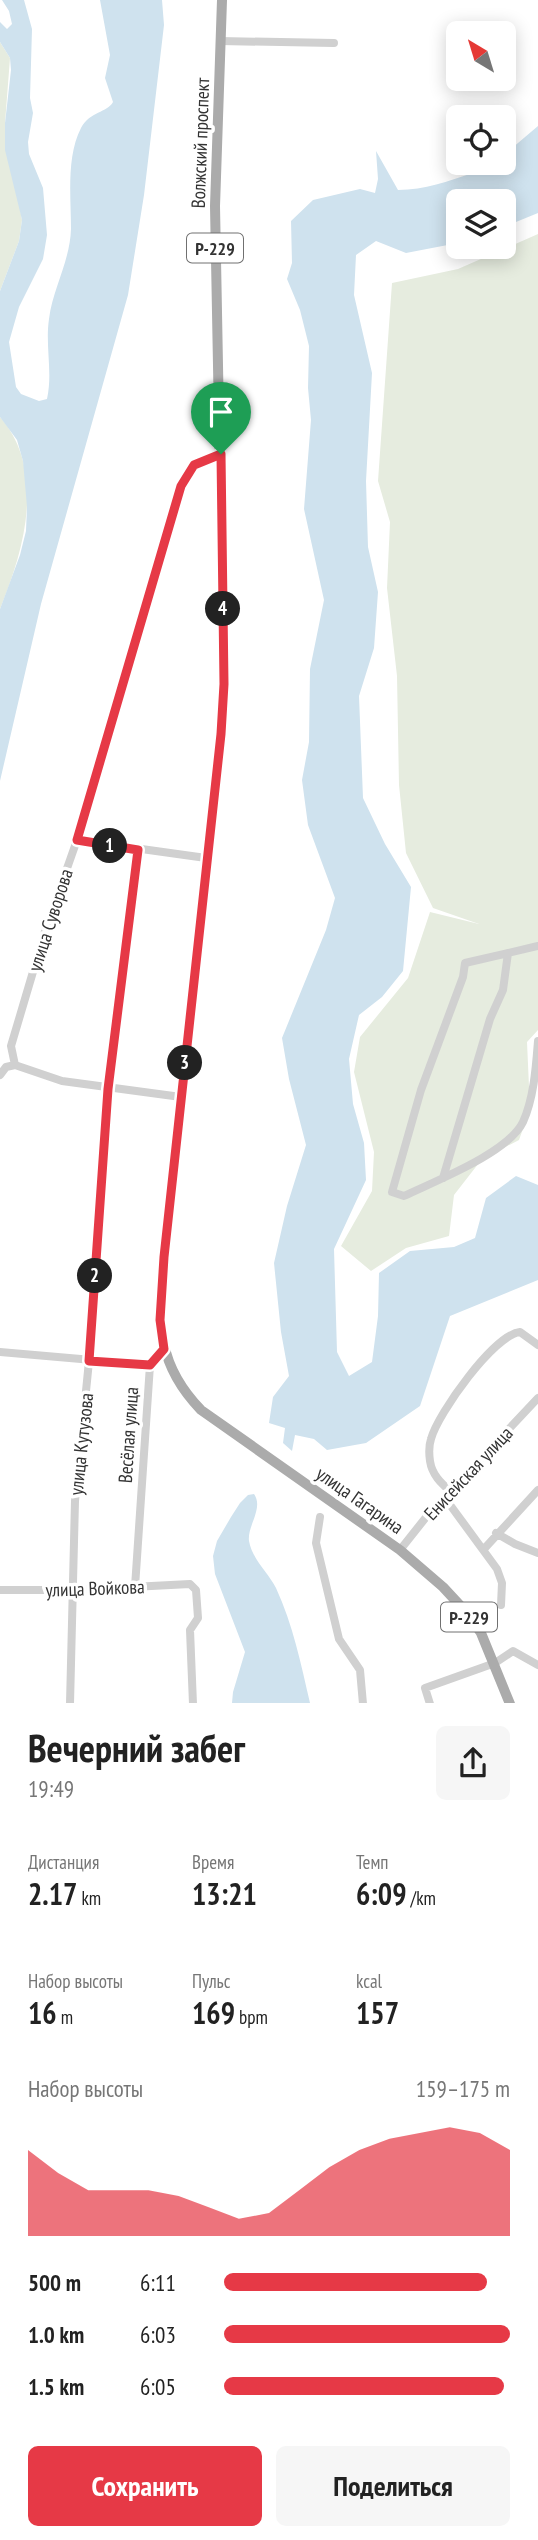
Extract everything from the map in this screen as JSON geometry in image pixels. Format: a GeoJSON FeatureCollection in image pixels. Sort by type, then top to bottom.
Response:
{"type":"FeatureCollection","features":[{"type":"Feature","properties":{"kind":"main road","name":"Волжский проспект"},"geometry":{"type":"LineString","coordinates":[[221,454],[215,206],[222,0]]}},
{"type":"Feature","properties":{"kind":"main road","name":"Р-229"},"geometry":{"type":"LineString","coordinates":[[164,1349],[160,1320],[163,1269],[221,734],[224,684],[221,454]]}},
{"type":"Feature","properties":{"kind":"main road","name":"улица Гагарина"},"geometry":{"type":"LineString","coordinates":[[164,1349],[170,1368],[184,1392],[201,1410],[400,1550],[443,1587],[481,1633],[510,1703]]}},
{"type":"Feature","properties":{"kind":"street"},"geometry":{"type":"LineString","coordinates":[[220,41],[334,43]]}},
{"type":"Feature","properties":{"kind":"street","name":"улица Суворова"},"geometry":{"type":"LineString","coordinates":[[15,1065],[10,1046],[46,928],[77,840],[181,486],[194,465],[221,454]]}},
{"type":"Feature","properties":{"kind":"street"},"geometry":{"type":"LineString","coordinates":[[77,840],[206,858]]}},
{"type":"Feature","properties":{"kind":"street","name":"улица Кутузова"},"geometry":{"type":"LineString","coordinates":[[70,1703],[75,1502],[89,1361],[108,1089],[138,850]]}},
{"type":"Feature","properties":{"kind":"street"},"geometry":{"type":"LineString","coordinates":[[538,946],[465,963],[463,977],[421,1090],[392,1192],[404,1196],[508,1142],[523,1122],[537,1066],[538,1041]]}},
{"type":"Feature","properties":{"kind":"street"},"geometry":{"type":"LineString","coordinates":[[443,1178],[490,1019],[503,990],[508,953]]}},
{"type":"Feature","properties":{"kind":"street"},"geometry":{"type":"LineString","coordinates":[[0,1075],[6,1068],[15,1065],[62,1081],[181,1097]]}},
{"type":"Feature","properties":{"kind":"street"},"geometry":{"type":"LineString","coordinates":[[501,1605],[502,1583],[497,1569],[435,1477],[430,1463],[430,1449],[434,1432],[452,1399],[503,1339],[520,1332],[538,1345]]}},
{"type":"Feature","properties":{"kind":"street","name":"Весёлая улица"},"geometry":{"type":"LineString","coordinates":[[135,1587],[150,1365],[164,1349]]}},
{"type":"Feature","properties":{"kind":"street"},"geometry":{"type":"LineString","coordinates":[[0,1352],[150,1365]]}},
{"type":"Feature","properties":{"kind":"street","name":"Енисейская улица"},"geometry":{"type":"LineString","coordinates":[[400,1550],[538,1398]]}},
{"type":"Feature","properties":{"kind":"street"},"geometry":{"type":"LineString","coordinates":[[484,1549],[538,1490]]}},
{"type":"Feature","properties":{"kind":"street"},"geometry":{"type":"LineString","coordinates":[[320,1517],[316,1542],[340,1639],[360,1670],[363,1703]]}},
{"type":"Feature","properties":{"kind":"street"},"geometry":{"type":"LineString","coordinates":[[496,1534],[538,1553]]}},
{"type":"Feature","properties":{"kind":"street","name":"улица Войкова"},"geometry":{"type":"LineString","coordinates":[[0,1590],[74,1590],[190,1584],[196,1590],[198,1618],[190,1630],[193,1703]]}},
{"type":"Feature","properties":{"kind":"street"},"geometry":{"type":"LineString","coordinates":[[430,1703],[425,1688],[495,1663],[513,1651],[537,1662]]}},
{"type":"Feature","properties":{"kind":"shaded area"},"geometry":{"type":"Polygon","coordinates":[[[0,42],[10,58],[5,123],[22,220],[19,241],[0,291],[0,42]]]}},
{"type":"Feature","properties":{"kind":"shaded area"},"geometry":{"type":"Polygon","coordinates":[[[538,234],[538,1030],[527,1042],[530,1109],[519,1140],[482,1159],[454,1195],[449,1236],[406,1248],[371,1271],[341,1246],[372,1191],[374,1152],[354,1072],[360,1037],[408,978],[430,912],[479,924],[433,908],[406,853],[399,785],[397,676],[387,588],[390,522],[378,481],[392,283],[458,269],[481,259],[516,259],[516,244],[538,234]]]}},
{"type":"Feature","properties":{"kind":"shaded area"},"geometry":{"type":"Polygon","coordinates":[[[0,417],[14,438],[23,461],[27,511],[17,562],[0,609],[0,417]]]}},
{"type":"Feature","properties":{"kind":"water"},"geometry":{"type":"Polygon","coordinates":[[[2,0],[24,0],[32,29],[30,98],[33,113],[28,142],[29,154],[43,188],[47,235],[43,259],[19,307],[9,342],[16,387],[21,394],[39,401],[47,399],[49,319],[70,241],[70,178],[76,139],[85,122],[113,102],[105,78],[110,55],[100,0],[162,0],[164,25],[144,195],[128,295],[41,604],[0,781],[0,609],[20,555],[26,531],[27,507],[23,461],[17,440],[0,417],[0,291],[19,241],[22,220],[5,150],[11,70],[10,58],[0,42],[0,22],[7,29],[12,24],[9,11],[2,0]]]}},
{"type":"Feature","properties":{"kind":"water"},"geometry":{"type":"Polygon","coordinates":[[[538,126],[538,213],[516,222],[516,189],[446,189],[446,245],[406,253],[376,241],[356,255],[354,295],[372,373],[366,481],[368,547],[378,592],[374,648],[359,696],[363,798],[385,844],[411,887],[403,971],[382,997],[359,1015],[349,1059],[353,1104],[364,1143],[366,1180],[334,1249],[337,1352],[349,1376],[372,1362],[378,1316],[379,1273],[410,1251],[454,1247],[475,1238],[486,1198],[516,1176],[538,1185],[538,1280],[450,1316],[420,1406],[366,1443],[327,1450],[314,1439],[295,1435],[292,1451],[283,1443],[285,1428],[269,1423],[273,1397],[289,1376],[281,1332],[274,1263],[287,1206],[306,1145],[289,1079],[282,1038],[326,930],[335,898],[308,825],[302,780],[309,742],[310,669],[324,600],[304,509],[311,420],[308,388],[309,346],[300,310],[287,279],[292,263],[291,221],[313,200],[360,189],[375,193],[378,179],[376,151],[398,190],[418,188],[467,175],[516,175],[516,145],[538,126]]]}},
{"type":"Feature","properties":{"kind":"water"},"geometry":{"type":"Polygon","coordinates":[[[254,1494],[257,1505],[249,1541],[282,1602],[310,1703],[232,1703],[245,1652],[215,1574],[213,1556],[217,1541],[240,1503],[248,1495],[254,1494]]]}},
{"type":"Feature","properties":{"kind":"route"},"geometry":{"type":"LineString","coordinates":[[221,454],[224,684],[221,734],[164,1257],[160,1320],[164,1349],[150,1365],[89,1361],[108,1089],[138,850],[77,840],[181,486],[194,465],[221,454]]}}]}
